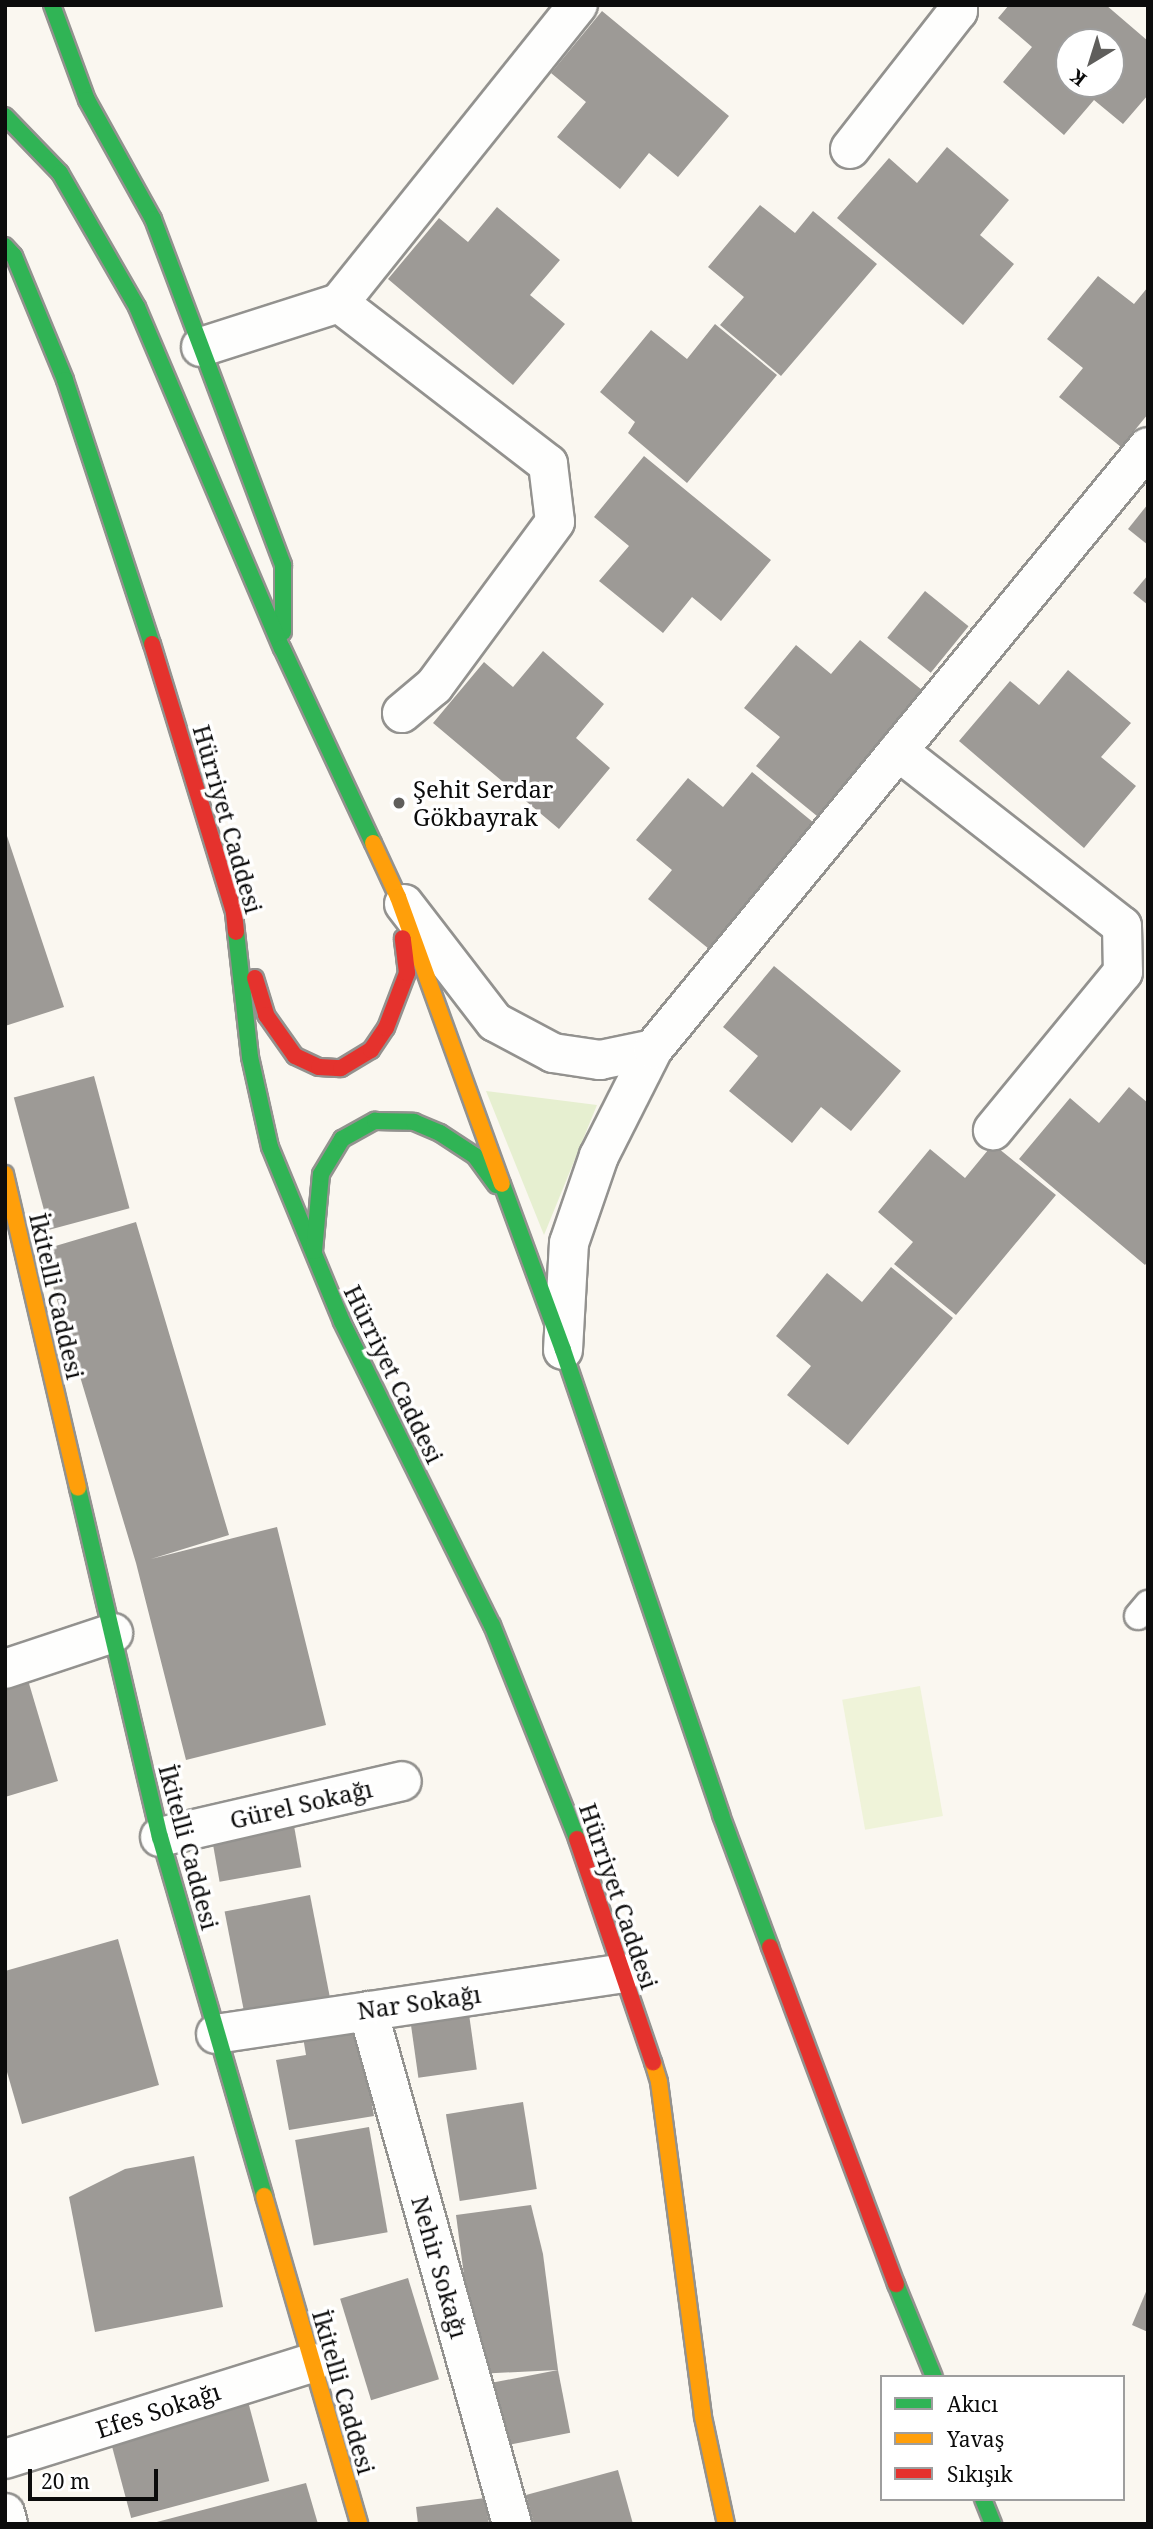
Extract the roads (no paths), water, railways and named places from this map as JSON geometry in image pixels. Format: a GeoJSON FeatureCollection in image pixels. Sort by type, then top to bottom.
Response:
{"type":"FeatureCollection","features":[{"type":"Feature","properties":{"kind":"main road"},"geometry":{"type":"LineString","coordinates":[[52,5],[87,100],[153,219],[283,565],[282,648]]}},
{"type":"Feature","properties":{"kind":"main road"},"geometry":{"type":"LineString","coordinates":[[5,116],[60,173],[137,307],[282,648],[398,897],[563,1350],[721,1815],[884,2254],[933,2375]]}},
{"type":"Feature","properties":{"kind":"main road","name":"Hürriyet Caddesi"},"geometry":{"type":"LineString","coordinates":[[5,246],[14,256],[65,380],[163,679],[234,913],[250,1057],[270,1147],[342,1322],[492,1625],[591,1873],[659,2082],[703,2417],[726,2524]]}},
{"type":"Feature","properties":{"kind":"main road"},"geometry":{"type":"LineString","coordinates":[[234,913],[266,1015],[295,1056],[319,1067],[341,1068],[371,1050],[399,999],[407,973],[398,897]]}},
{"type":"Feature","properties":{"kind":"main road"},"geometry":{"type":"LineString","coordinates":[[314,1258],[321,1174],[342,1139],[375,1121],[414,1122],[440,1133],[475,1156],[513,1209]]}},
{"type":"Feature","properties":{"kind":"main road","name":"İkitelli Caddesi"},"geometry":{"type":"LineString","coordinates":[[5,1174],[160,1837],[359,2524]]}},
{"type":"Feature","properties":{"kind":"main road"},"geometry":{"type":"LineString","coordinates":[[984,2501],[993,2524]]}},
{"type":"Feature","properties":{"kind":"street"},"geometry":{"type":"LineString","coordinates":[[201,346],[339,303],[578,5]]}},
{"type":"Feature","properties":{"kind":"street"},"geometry":{"type":"LineString","coordinates":[[850,149],[958,12],[958,5]]}},
{"type":"Feature","properties":{"kind":"street"},"geometry":{"type":"LineString","coordinates":[[339,303],[548,464],[555,522],[434,686],[402,713]]}},
{"type":"Feature","properties":{"kind":"street"},"geometry":{"type":"LineString","coordinates":[[563,1350],[569,1243],[599,1156],[653,1049],[1148,447]]}},
{"type":"Feature","properties":{"kind":"street"},"geometry":{"type":"LineString","coordinates":[[898,751],[1122,926],[1123,972],[993,1130]]}},
{"type":"Feature","properties":{"kind":"street"},"geometry":{"type":"LineString","coordinates":[[398,897],[495,1023],[553,1053],[600,1060],[653,1049]]}},
{"type":"Feature","properties":{"kind":"street"},"geometry":{"type":"LineString","coordinates":[[5,1669],[113,1633]]}},
{"type":"Feature","properties":{"kind":"street","name":"Gürel Sokağı"},"geometry":{"type":"LineString","coordinates":[[160,1837],[402,1781]]}},
{"type":"Feature","properties":{"kind":"street","name":"Nar Sokağı"},"geometry":{"type":"LineString","coordinates":[[216,2034],[622,1973]]}},
{"type":"Feature","properties":{"kind":"street","name":"Nehir Sokağı"},"geometry":{"type":"LineString","coordinates":[[368,2011],[512,2524]]}},
{"type":"Feature","properties":{"kind":"street","name":"Efes Sokağı"},"geometry":{"type":"LineString","coordinates":[[5,2459],[312,2363]]}},
{"type":"Feature","properties":{"kind":"street"},"geometry":{"type":"LineString","coordinates":[[5,2513],[8,2524]]}},
{"type":"Feature","properties":{"kind":"place","name":"Şehit Serdar Gökbayrak"},"geometry":{"type":"Point","coordinates":[399,803]}}]}
